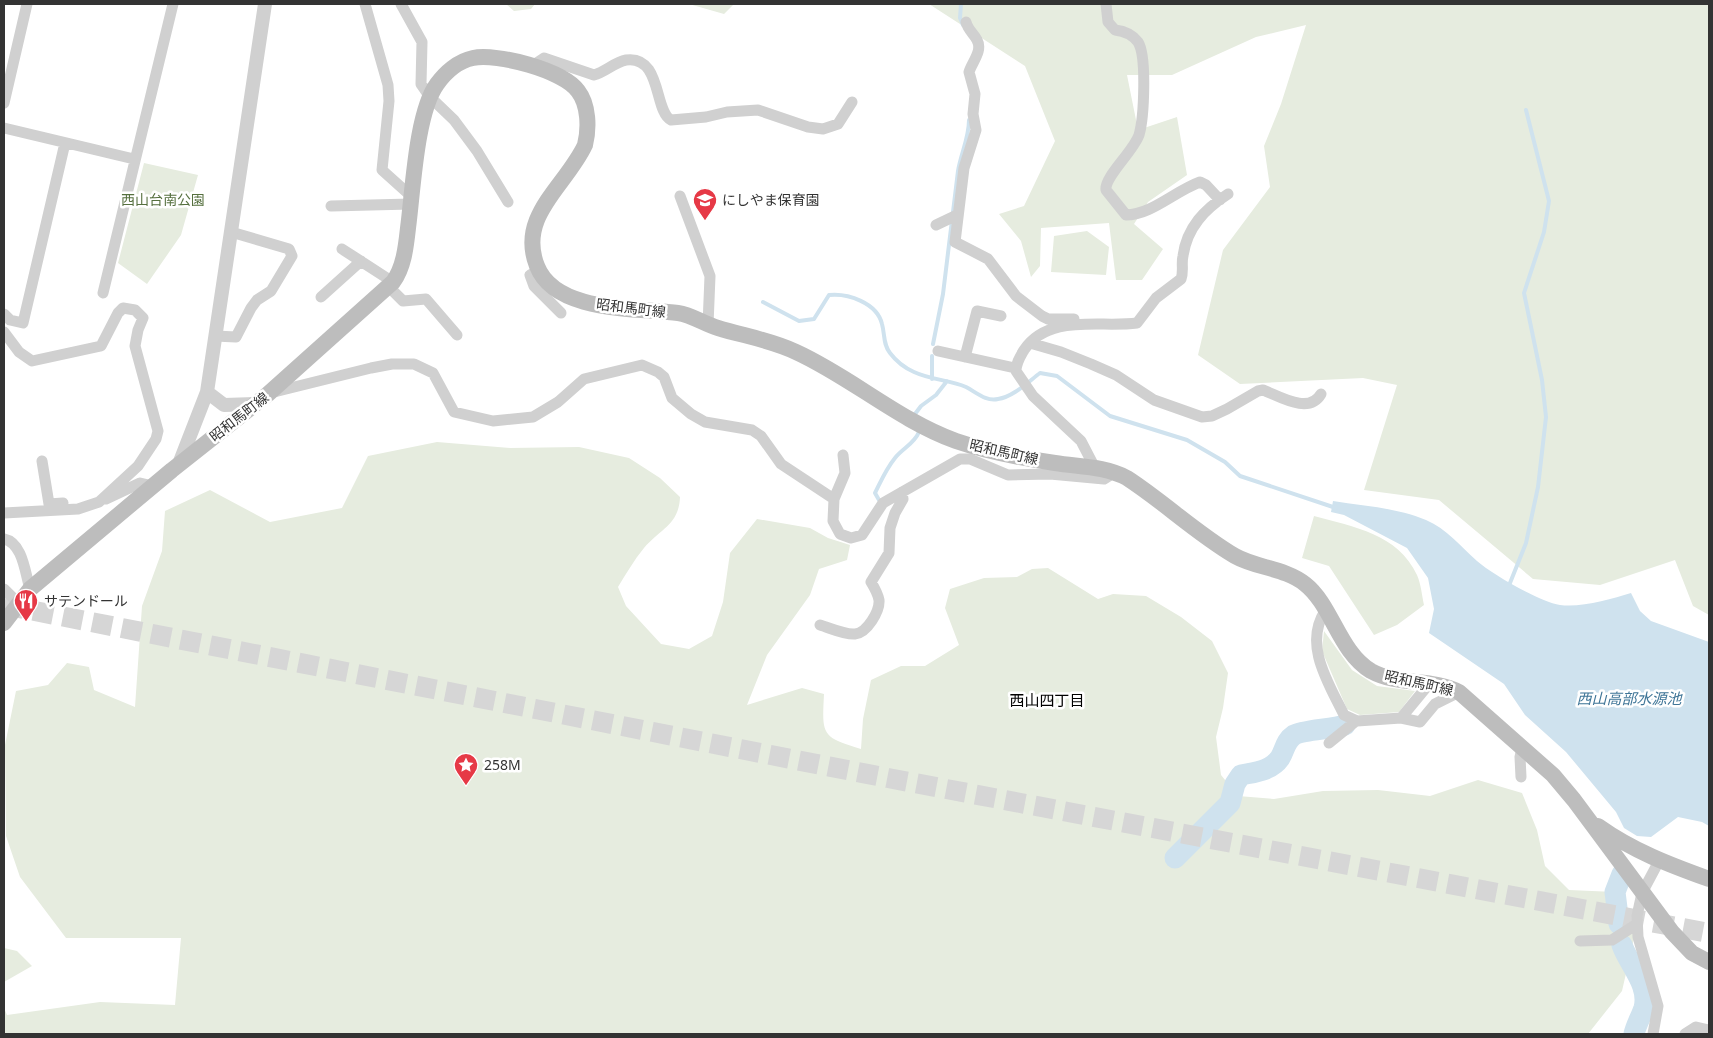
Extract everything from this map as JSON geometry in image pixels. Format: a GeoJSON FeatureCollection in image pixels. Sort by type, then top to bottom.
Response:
{"type":"FeatureCollection","features":[{"type":"Feature","properties":{"kind":"main road","name":"昭和馬町線"},"geometry":{"type":"LineString","coordinates":[[4,623],[30,589],[152,486],[262,399],[391,284],[401,268],[423,124],[430,97],[442,77],[460,63],[473,58],[489,58],[532,66],[554,72],[578,89],[584,102],[587,126],[587,135],[581,152],[535,220],[532,242],[539,270],[550,283],[573,298],[602,306],[685,314],[708,325],[753,336],[796,352],[919,423],[955,440],[994,452],[1115,472],[1150,493],[1236,557],[1301,581],[1309,587],[1357,660],[1371,671],[1397,680],[1451,687],[1459,692],[1553,775],[1680,942],[1692,953],[1709,962]]}},
{"type":"Feature","properties":{"kind":"main road","name":"昭和馬町線"},"geometry":{"type":"LineString","coordinates":[[1588,819],[1619,840],[1658,861],[1709,879]]}},
{"type":"Feature","properties":{"kind":"street"},"geometry":{"type":"LineString","coordinates":[[4,103],[28,4]]}},
{"type":"Feature","properties":{"kind":"street"},"geometry":{"type":"LineString","coordinates":[[103,293],[173,4]]}},
{"type":"Feature","properties":{"kind":"street"},"geometry":{"type":"LineString","coordinates":[[179,464],[207,392],[265,4]]}},
{"type":"Feature","properties":{"kind":"street"},"geometry":{"type":"LineString","coordinates":[[365,4],[388,85],[389,101],[382,170],[412,200]]}},
{"type":"Feature","properties":{"kind":"street"},"geometry":{"type":"LineString","coordinates":[[401,4],[422,42],[421,84],[430,97],[454,120],[477,151],[508,202]]}},
{"type":"Feature","properties":{"kind":"street"},"geometry":{"type":"LineString","coordinates":[[966,22],[978,41],[979,47],[970,72],[976,94],[973,114],[976,130],[964,168],[955,242],[988,259],[1008,287],[1028,305],[1048,319],[1081,320],[1107,326],[1137,323],[1156,298],[1181,279],[1183,274],[1182,256],[1192,227],[1205,210],[1224,197],[1200,182],[1179,190],[1148,211],[1126,215],[1110,195],[1105,185],[1111,173],[1130,154],[1139,134],[1143,58],[1138,43],[1125,31],[1115,30],[1108,22],[1106,4]]}},
{"type":"Feature","properties":{"kind":"street"},"geometry":{"type":"LineString","coordinates":[[532,66],[544,58],[594,75],[626,60],[638,62],[652,76],[660,96],[664,115],[671,120],[727,112],[758,110],[808,127],[823,130],[838,124],[852,102]]}},
{"type":"Feature","properties":{"kind":"street"},"geometry":{"type":"LineString","coordinates":[[4,128],[134,159]]}},
{"type":"Feature","properties":{"kind":"street"},"geometry":{"type":"LineString","coordinates":[[4,314],[10,320],[23,323],[65,143]]}},
{"type":"Feature","properties":{"kind":"street"},"geometry":{"type":"LineString","coordinates":[[680,196],[710,276],[708,325]]}},
{"type":"Feature","properties":{"kind":"street"},"geometry":{"type":"LineString","coordinates":[[331,206],[412,200]]}},
{"type":"Feature","properties":{"kind":"street"},"geometry":{"type":"LineString","coordinates":[[941,222],[957,215]]}},
{"type":"Feature","properties":{"kind":"street"},"geometry":{"type":"LineString","coordinates":[[215,336],[236,337],[251,308],[257,300],[271,291],[292,256],[289,249],[231,232]]}},
{"type":"Feature","properties":{"kind":"street"},"geometry":{"type":"LineString","coordinates":[[342,249],[391,284],[403,301],[426,299],[456,335]]}},
{"type":"Feature","properties":{"kind":"street"},"geometry":{"type":"LineString","coordinates":[[322,296],[361,261]]}},
{"type":"Feature","properties":{"kind":"street"},"geometry":{"type":"LineString","coordinates":[[539,270],[530,274],[534,286],[561,313]]}},
{"type":"Feature","properties":{"kind":"street"},"geometry":{"type":"LineString","coordinates":[[4,332],[19,352],[32,361],[101,346],[118,313],[123,308],[134,310],[142,315],[143,318],[138,330],[135,346],[157,422],[156,439],[138,466],[99,502]]}},
{"type":"Feature","properties":{"kind":"street"},"geometry":{"type":"LineString","coordinates":[[965,357],[977,311],[1001,316]]}},
{"type":"Feature","properties":{"kind":"street"},"geometry":{"type":"LineString","coordinates":[[1092,323],[1065,325],[1036,337],[1019,358],[1016,368],[1025,384],[1052,417],[1081,441],[1095,468]]}},
{"type":"Feature","properties":{"kind":"street"},"geometry":{"type":"LineString","coordinates":[[1030,343],[1061,352],[1091,364],[1116,375],[1154,400],[1202,417],[1212,416],[1227,410],[1258,391],[1263,390],[1295,404],[1314,401],[1321,394]]}},
{"type":"Feature","properties":{"kind":"street"},"geometry":{"type":"LineString","coordinates":[[938,351],[1016,368]]}},
{"type":"Feature","properties":{"kind":"street"},"geometry":{"type":"LineString","coordinates":[[207,392],[224,405],[262,399],[371,368],[392,364],[414,364],[433,373],[454,412],[493,421],[533,417],[542,413],[584,379],[642,365],[647,366],[664,377],[672,398],[690,414],[705,422],[752,430],[762,436],[781,464],[834,498]]}},
{"type":"Feature","properties":{"kind":"street"},"geometry":{"type":"LineString","coordinates":[[843,456],[844,473],[834,498],[833,521],[840,534],[851,538],[862,535],[883,503],[960,459],[970,459],[1008,475],[1050,474],[1104,479],[1115,472]]}},
{"type":"Feature","properties":{"kind":"street"},"geometry":{"type":"LineString","coordinates":[[42,461],[49,504],[67,502],[70,509]]}},
{"type":"Feature","properties":{"kind":"street"},"geometry":{"type":"LineString","coordinates":[[4,513],[90,506],[140,483],[152,486]]}},
{"type":"Feature","properties":{"kind":"street"},"geometry":{"type":"LineString","coordinates":[[820,625],[854,634],[862,632],[873,618],[879,608],[878,598],[871,582],[889,553],[890,528],[895,513],[903,499],[902,492]]}},
{"type":"Feature","properties":{"kind":"street"},"geometry":{"type":"LineString","coordinates":[[4,539],[14,544],[18,550],[30,589]]}},
{"type":"Feature","properties":{"kind":"street"},"geometry":{"type":"LineString","coordinates":[[4,588],[18,603]]}},
{"type":"Feature","properties":{"kind":"street"},"geometry":{"type":"LineString","coordinates":[[1325,612],[1319,620],[1316,637],[1317,654],[1344,715],[1356,721],[1401,718],[1420,722],[1435,704],[1459,692]]}},
{"type":"Feature","properties":{"kind":"street"},"geometry":{"type":"LineString","coordinates":[[1401,718],[1429,684]]}},
{"type":"Feature","properties":{"kind":"street"},"geometry":{"type":"LineString","coordinates":[[1329,743],[1356,721]]}},
{"type":"Feature","properties":{"kind":"street"},"geometry":{"type":"LineString","coordinates":[[1521,777],[1520,758],[1522,748]]}},
{"type":"Feature","properties":{"kind":"street"},"geometry":{"type":"LineString","coordinates":[[1653,1034],[1658,1006],[1638,937],[1637,924],[1642,892],[1658,861]]}},
{"type":"Feature","properties":{"kind":"street"},"geometry":{"type":"LineString","coordinates":[[1580,941],[1612,940],[1637,924]]}},
{"type":"Feature","properties":{"kind":"street"},"geometry":{"type":"LineString","coordinates":[[1685,1034],[1696,1027],[1709,1025]]}},
{"type":"Feature","properties":{"kind":"street"},"geometry":{"type":"LineString","coordinates":[[1696,1027],[1709,1030]]}},
{"type":"Feature","properties":{"kind":"green space"},"geometry":{"type":"Polygon","coordinates":[[[506,4],[535,4],[531,9],[514,11],[506,4]]]}},
{"type":"Feature","properties":{"kind":"green space"},"geometry":{"type":"Polygon","coordinates":[[[689,4],[734,4],[724,14],[689,4]]]}},
{"type":"Feature","properties":{"kind":"green space"},"geometry":{"type":"Polygon","coordinates":[[[929,4],[1709,4],[1709,615],[1693,606],[1675,560],[1600,585],[1533,579],[1439,500],[1364,490],[1397,385],[1363,378],[1240,384],[1198,355],[1223,250],[1270,187],[1264,146],[1281,104],[1306,25],[1256,37],[1172,75],[1127,75],[1138,130],[1177,117],[1187,175],[1148,202],[1134,224],[1163,249],[1142,280],[1116,280],[1109,223],[1041,228],[1040,266],[1031,277],[1021,241],[999,214],[1024,206],[1055,141],[1025,66],[929,4]]]}},
{"type":"Feature","properties":{"kind":"green space","name":"西山台南公園"},"geometry":{"type":"Polygon","coordinates":[[[144,163],[198,175],[181,235],[147,284],[118,263],[144,163]]]}},
{"type":"Feature","properties":{"kind":"green space"},"geometry":{"type":"Polygon","coordinates":[[[1087,231],[1109,247],[1106,275],[1051,272],[1054,236],[1087,231]]]}},
{"type":"Feature","properties":{"kind":"green space"},"geometry":{"type":"Polygon","coordinates":[[[437,442],[510,448],[579,447],[629,458],[660,478],[680,497],[676,514],[668,526],[644,548],[618,587],[626,606],[661,644],[689,649],[712,636],[723,602],[730,553],[757,519],[810,528],[828,538],[850,545],[847,560],[819,569],[810,595],[767,655],[747,705],[802,688],[824,694],[823,718],[827,732],[838,741],[861,749],[863,719],[871,680],[901,666],[925,666],[959,645],[945,608],[950,589],[984,578],[1017,577],[1032,569],[1048,568],[1098,599],[1113,594],[1146,596],[1181,617],[1212,641],[1228,673],[1223,708],[1216,737],[1221,775],[1238,796],[1274,799],[1323,791],[1378,790],[1430,796],[1478,780],[1522,793],[1537,830],[1545,866],[1569,890],[1615,892],[1635,934],[1622,991],[1588,1034],[4,1034],[4,1008],[7,1015],[100,1002],[175,1005],[181,938],[66,938],[20,877],[6,836],[5,745],[16,691],[48,685],[67,663],[89,667],[94,690],[135,707],[142,606],[162,551],[165,511],[210,490],[270,522],[342,508],[368,456],[437,442]]]}},
{"type":"Feature","properties":{"kind":"green space"},"geometry":{"type":"Polygon","coordinates":[[[1314,516],[1373,534],[1399,550],[1409,561],[1417,575],[1424,605],[1397,625],[1374,635],[1329,566],[1302,558],[1314,516]]]}},
{"type":"Feature","properties":{"kind":"green space"},"geometry":{"type":"Polygon","coordinates":[[[1324,631],[1352,670],[1377,686],[1415,691],[1399,712],[1360,715],[1347,709],[1322,651],[1324,631]]]}},
{"type":"Feature","properties":{"kind":"green space"},"geometry":{"type":"Polygon","coordinates":[[[4,948],[17,951],[32,966],[4,982],[4,948]]]}},
{"type":"Feature","properties":{"kind":"water","name":"西山高部水源池"},"geometry":{"type":"Polygon","coordinates":[[[1333,501],[1392,510],[1426,520],[1447,533],[1477,561],[1494,573],[1517,587],[1551,603],[1568,606],[1577,605],[1631,593],[1640,611],[1651,621],[1709,642],[1709,826],[1702,822],[1678,817],[1651,837],[1637,836],[1624,828],[1616,812],[1566,752],[1525,715],[1504,684],[1429,633],[1434,609],[1428,578],[1407,548],[1344,515],[1331,512],[1333,501]]]}},
{"type":"Feature","properties":{"kind":"waterway"},"geometry":{"type":"LineString","coordinates":[[961,4],[960,18],[963,25]]}},
{"type":"Feature","properties":{"kind":"waterway"},"geometry":{"type":"LineString","coordinates":[[1510,583],[1526,543],[1538,487],[1546,417],[1542,380],[1524,293],[1544,232],[1549,201],[1526,110]]}},
{"type":"Feature","properties":{"kind":"waterway"},"geometry":{"type":"LineString","coordinates":[[933,344],[943,294],[958,171],[968,133],[969,120]]}},
{"type":"Feature","properties":{"kind":"waterway"},"geometry":{"type":"LineString","coordinates":[[763,302],[799,321],[814,319],[829,295],[853,298],[874,310],[882,324],[888,350],[892,356],[914,372],[966,387],[985,398],[994,400],[1004,398],[1015,392],[1040,373],[1057,376],[1110,416],[1187,440],[1225,462],[1240,476],[1336,508]]}},
{"type":"Feature","properties":{"kind":"waterway"},"geometry":{"type":"LineString","coordinates":[[932,356],[932,379]]}},
{"type":"Feature","properties":{"kind":"waterway"},"geometry":{"type":"LineString","coordinates":[[915,414],[921,406],[936,395],[947,381]]}},
{"type":"Feature","properties":{"kind":"waterway"},"geometry":{"type":"LineString","coordinates":[[879,500],[875,493],[886,471],[895,458],[914,440],[919,432]]}},
{"type":"Feature","properties":{"kind":"waterway"},"geometry":{"type":"LineString","coordinates":[[1175,858],[1230,803],[1235,784],[1241,775],[1272,766],[1280,758],[1291,737],[1298,733],[1345,725]]}},
{"type":"Feature","properties":{"kind":"waterway"},"geometry":{"type":"LineString","coordinates":[[1619,924],[1615,892],[1622,874]]}},
{"type":"Feature","properties":{"kind":"waterway"},"geometry":{"type":"LineString","coordinates":[[1622,945],[1642,983],[1644,991],[1644,1008],[1634,1034]]}},
{"type":"Feature","properties":{"kind":"tunnel"},"geometry":{"type":"LineString","coordinates":[[4,605],[888,778],[1709,933]]}},
{"type":"Feature","properties":{"kind":"place","name":"にしやま保育園"},"geometry":{"type":"Point","coordinates":[705,221]}},
{"type":"Feature","properties":{"kind":"place","name":"サテンドール"},"geometry":{"type":"Point","coordinates":[26,622]}},
{"type":"Feature","properties":{"kind":"place","name":"258M"},"geometry":{"type":"Point","coordinates":[466,786]}},
{"type":"Feature","properties":{"kind":"district","name":"西山四丁目"},"geometry":{"type":"Point","coordinates":[1047,701]}}]}
